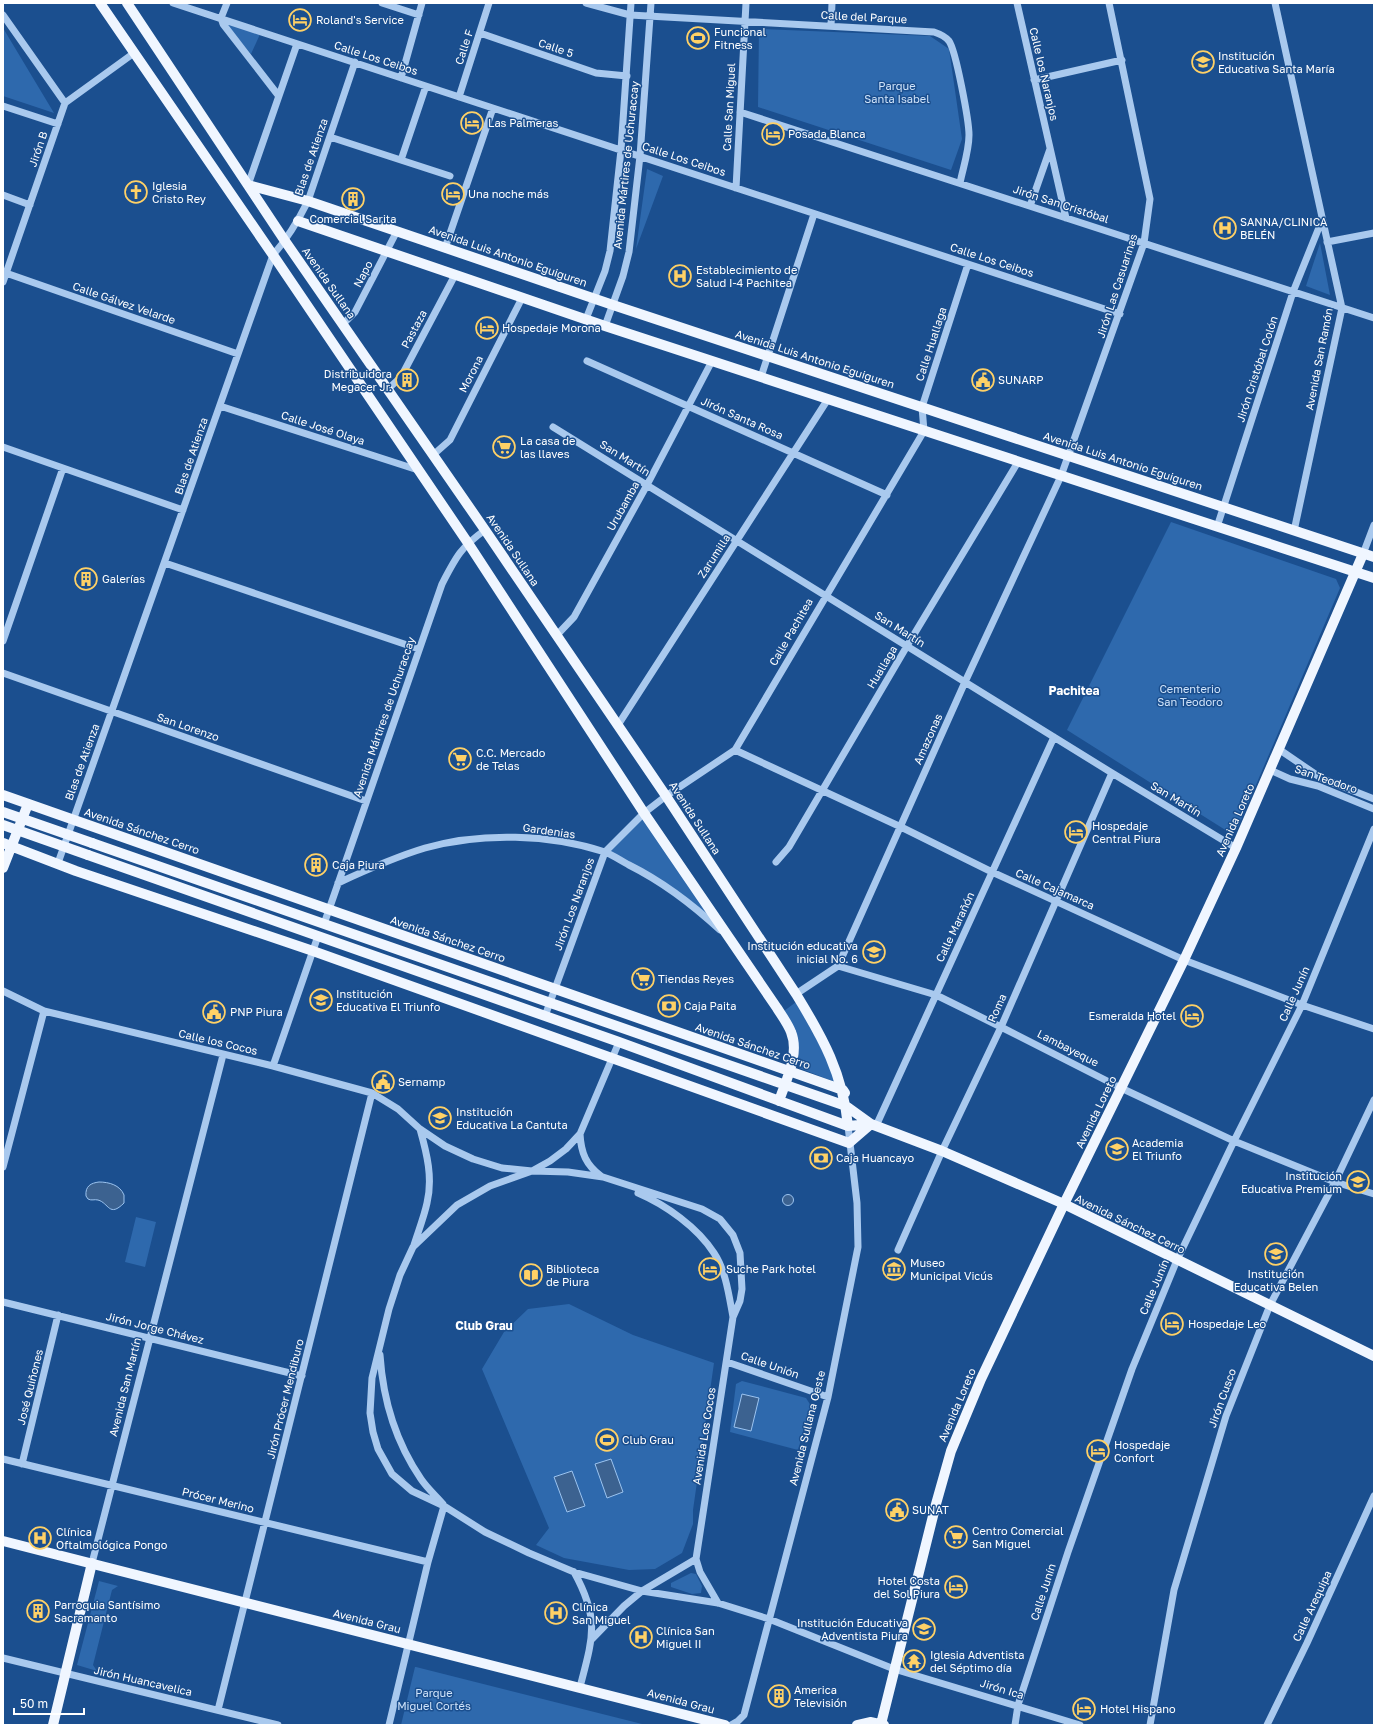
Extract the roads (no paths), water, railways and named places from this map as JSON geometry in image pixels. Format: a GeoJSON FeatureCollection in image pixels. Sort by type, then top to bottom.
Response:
{"type":"FeatureCollection","features":[{"type":"Feature","properties":{"kind":"main road"},"geometry":{"type":"LineString","coordinates":[[100,3],[274,255],[468,543],[644,813],[734,943],[791,1031],[794,1044],[793,1058],[779,1101]]}},
{"type":"Feature","properties":{"kind":"main road","name":"Avenida Sullana"},"geometry":{"type":"LineString","coordinates":[[127,3],[248,186],[666,796],[796,994],[814,1023],[832,1059],[843,1090],[848,1126]]}},
{"type":"Feature","properties":{"kind":"main road","name":"Avenida Luis Antonio Eguiguren"},"geometry":{"type":"LineString","coordinates":[[248,186],[308,201],[613,305],[1374,557]]}},
{"type":"Feature","properties":{"kind":"main road"},"geometry":{"type":"LineString","coordinates":[[298,221],[605,326],[1374,578]]}},
{"type":"Feature","properties":{"kind":"main road","name":"Avenida Loreto"},"geometry":{"type":"LineString","coordinates":[[882,1724],[894,1669],[951,1451],[981,1379],[1064,1204],[1184,960],[1236,848],[1280,750],[1363,554]]}},
{"type":"Feature","properties":{"kind":"main road"},"geometry":{"type":"LineString","coordinates":[[3,808],[5,796]]}},
{"type":"Feature","properties":{"kind":"main road","name":"Avenida Sánchez Cerro"},"geometry":{"type":"LineString","coordinates":[[5,796],[843,1090],[873,1125]]}},
{"type":"Feature","properties":{"kind":"main road"},"geometry":{"type":"LineString","coordinates":[[3,868],[7,845],[28,804]]}},
{"type":"Feature","properties":{"kind":"main road","name":"Avenida Sánchez Cerro"},"geometry":{"type":"LineString","coordinates":[[3,812],[846,1106],[873,1125],[942,1151],[1064,1204],[1374,1356]]}},
{"type":"Feature","properties":{"kind":"main road","name":"Avenida Sánchez Cerro"},"geometry":{"type":"LineString","coordinates":[[3,825],[619,1042],[848,1126],[873,1125]]}},
{"type":"Feature","properties":{"kind":"main road"},"geometry":{"type":"LineString","coordinates":[[7,845],[313,951],[849,1143],[873,1125]]}},
{"type":"Feature","properties":{"kind":"main road"},"geometry":{"type":"LineString","coordinates":[[580,1014],[584,999]]}},
{"type":"Feature","properties":{"kind":"main road","name":"Avenida Grau"},"geometry":{"type":"LineString","coordinates":[[3,1541],[725,1725]]}},
{"type":"Feature","properties":{"kind":"main road","name":"Avenida San Martín"},"geometry":{"type":"LineString","coordinates":[[53,1725],[92,1563]]}},
{"type":"Feature","properties":{"kind":"main road"},"geometry":{"type":"LineString","coordinates":[[857,1725],[870,1722],[882,1724]]}},
{"type":"Feature","properties":{"kind":"street","name":"Calle Los Ceibos"},"geometry":{"type":"LineString","coordinates":[[173,3],[1120,314]]}},
{"type":"Feature","properties":{"kind":"street"},"geometry":{"type":"LineString","coordinates":[[227,3],[221,18],[225,26],[278,95]]}},
{"type":"Feature","properties":{"kind":"street"},"geometry":{"type":"LineString","coordinates":[[382,3],[419,15]]}},
{"type":"Feature","properties":{"kind":"street"},"geometry":{"type":"LineString","coordinates":[[401,78],[422,3]]}},
{"type":"Feature","properties":{"kind":"street","name":"Calle F"},"geometry":{"type":"LineString","coordinates":[[459,97],[489,3]]}},
{"type":"Feature","properties":{"kind":"street","name":"Calle del Parque"},"geometry":{"type":"LineString","coordinates":[[586,3],[630,16],[934,32],[942,35],[950,42],[955,55],[969,134],[960,183]]}},
{"type":"Feature","properties":{"kind":"street","name":"Avenida Mártires de Uchuraccay"},"geometry":{"type":"LineString","coordinates":[[586,319],[610,251],[621,150],[631,3]]}},
{"type":"Feature","properties":{"kind":"street","name":"Avenida Mártires de Uchuraccay"},"geometry":{"type":"LineString","coordinates":[[605,326],[623,276],[629,252],[640,156],[651,3]]}},
{"type":"Feature","properties":{"kind":"street","name":"Calle San Miguel"},"geometry":{"type":"LineString","coordinates":[[736,188],[746,3]]}},
{"type":"Feature","properties":{"kind":"street"},"geometry":{"type":"LineString","coordinates":[[831,26],[832,3]]}},
{"type":"Feature","properties":{"kind":"street"},"geometry":{"type":"LineString","coordinates":[[1013,3],[1018,6]]}},
{"type":"Feature","properties":{"kind":"street","name":"Jirón Las Casuarinas"},"geometry":{"type":"LineString","coordinates":[[1061,476],[1120,314],[1144,243],[1150,199],[1110,3]]}},
{"type":"Feature","properties":{"kind":"street","name":"Avenida San Ramón"},"geometry":{"type":"LineString","coordinates":[[1275,3],[1342,308],[1294,531]]}},
{"type":"Feature","properties":{"kind":"street","name":"Calle los Naranjos"},"geometry":{"type":"LineString","coordinates":[[1018,6],[1066,218]]}},
{"type":"Feature","properties":{"kind":"street"},"geometry":{"type":"LineString","coordinates":[[3,15],[65,103],[134,53]]}},
{"type":"Feature","properties":{"kind":"street","name":"Calle 5"},"geometry":{"type":"LineString","coordinates":[[480,33],[596,73],[627,76]]}},
{"type":"Feature","properties":{"kind":"street"},"geometry":{"type":"LineString","coordinates":[[248,186],[278,95],[297,44]]}},
{"type":"Feature","properties":{"kind":"street"},"geometry":{"type":"LineString","coordinates":[[1034,80],[1122,60]]}},
{"type":"Feature","properties":{"kind":"street","name":"Blas de Atienza"},"geometry":{"type":"LineString","coordinates":[[58,863],[274,255],[286,241],[308,201],[355,62]]}},
{"type":"Feature","properties":{"kind":"street"},"geometry":{"type":"LineString","coordinates":[[401,160],[426,86]]}},
{"type":"Feature","properties":{"kind":"street","name":"Jirón B"},"geometry":{"type":"LineString","coordinates":[[3,282],[65,103]]}},
{"type":"Feature","properties":{"kind":"street"},"geometry":{"type":"LineString","coordinates":[[3,106],[58,124]]}},
{"type":"Feature","properties":{"kind":"street"},"geometry":{"type":"LineString","coordinates":[[445,248],[493,108]]}},
{"type":"Feature","properties":{"kind":"street","name":"Jirón San Cristóbal"},"geometry":{"type":"LineString","coordinates":[[740,112],[1374,318]]}},
{"type":"Feature","properties":{"kind":"street"},"geometry":{"type":"LineString","coordinates":[[330,137],[450,176]]}},
{"type":"Feature","properties":{"kind":"street"},"geometry":{"type":"LineString","coordinates":[[1030,206],[1050,149]]}},
{"type":"Feature","properties":{"kind":"street"},"geometry":{"type":"LineString","coordinates":[[3,195],[30,205]]}},
{"type":"Feature","properties":{"kind":"street"},"geometry":{"type":"LineString","coordinates":[[761,377],[814,214]]}},
{"type":"Feature","properties":{"kind":"street","name":"Jirón Cristóbal Colón"},"geometry":{"type":"LineString","coordinates":[[1217,527],[1293,292],[1322,219]]}},
{"type":"Feature","properties":{"kind":"street","name":"Napo"},"geometry":{"type":"LineString","coordinates":[[343,324],[355,312],[397,231]]}},
{"type":"Feature","properties":{"kind":"street"},"geometry":{"type":"LineString","coordinates":[[1327,242],[1374,233]]}},
{"type":"Feature","properties":{"kind":"street","name":"Calle Huallaga"},"geometry":{"type":"LineString","coordinates":[[924,431],[922,407],[968,264]]}},
{"type":"Feature","properties":{"kind":"street","name":"Calle Gálvez Velarde"},"geometry":{"type":"LineString","coordinates":[[5,273],[238,354]]}},
{"type":"Feature","properties":{"kind":"street","name":"Pastaza"},"geometry":{"type":"LineString","coordinates":[[388,389],[401,377],[455,274]]}},
{"type":"Feature","properties":{"kind":"street","name":"Morona"},"geometry":{"type":"LineString","coordinates":[[433,455],[450,440],[522,298]]}},
{"type":"Feature","properties":{"kind":"street","name":"Jirón Santa Rosa"},"geometry":{"type":"LineString","coordinates":[[587,361],[888,494]]}},
{"type":"Feature","properties":{"kind":"street","name":"Urubamba"},"geometry":{"type":"LineString","coordinates":[[556,636],[574,617],[647,485],[712,361]]}},
{"type":"Feature","properties":{"kind":"street","name":"Zarumilla"},"geometry":{"type":"LineString","coordinates":[[618,725],[795,453],[828,399]]}},
{"type":"Feature","properties":{"kind":"street","name":"Calle José Olaya"},"geometry":{"type":"LineString","coordinates":[[220,406],[418,470]]}},
{"type":"Feature","properties":{"kind":"street","name":"San Martín"},"geometry":{"type":"LineString","coordinates":[[554,427],[1112,773],[1236,848]]}},
{"type":"Feature","properties":{"kind":"street","name":"Calle Pachitea"},"geometry":{"type":"LineString","coordinates":[[644,813],[666,796],[734,750],[825,595],[888,494],[924,431]]}},
{"type":"Feature","properties":{"kind":"street"},"geometry":{"type":"LineString","coordinates":[[3,447],[183,510]]}},
{"type":"Feature","properties":{"kind":"street","name":"Huallaga"},"geometry":{"type":"LineString","coordinates":[[776,862],[789,847],[821,790],[1018,462]]}},
{"type":"Feature","properties":{"kind":"street"},"geometry":{"type":"LineString","coordinates":[[3,641],[63,468]]}},
{"type":"Feature","properties":{"kind":"street","name":"Amazonas"},"geometry":{"type":"LineString","coordinates":[[838,966],[965,682],[1061,476]]}},
{"type":"Feature","properties":{"kind":"street","name":"Avenida Loreto"},"geometry":{"type":"LineString","coordinates":[[1363,554],[1374,525]]}},
{"type":"Feature","properties":{"kind":"street","name":"Avenida Mártires de Uchuraccay"},"geometry":{"type":"LineString","coordinates":[[324,924],[442,584],[456,558],[468,543],[485,530]]}},
{"type":"Feature","properties":{"kind":"street"},"geometry":{"type":"LineString","coordinates":[[164,563],[419,649]]}},
{"type":"Feature","properties":{"kind":"street","name":"San Lorenzo"},"geometry":{"type":"LineString","coordinates":[[3,673],[366,801]]}},
{"type":"Feature","properties":{"kind":"street","name":"Calle Marañón"},"geometry":{"type":"LineString","coordinates":[[873,1125],[936,995],[1054,737]]}},
{"type":"Feature","properties":{"kind":"street","name":"Calle Cajamarca"},"geometry":{"type":"LineString","coordinates":[[734,750],[901,827],[992,872],[1184,960],[1302,1005],[1374,1029]]}},
{"type":"Feature","properties":{"kind":"street","name":"San Teodoro"},"geometry":{"type":"LineString","coordinates":[[1280,750],[1321,778],[1374,799]]}},
{"type":"Feature","properties":{"kind":"street","name":"San Teodoro"},"geometry":{"type":"LineString","coordinates":[[1270,770],[1290,779],[1318,786],[1374,809]]}},
{"type":"Feature","properties":{"kind":"street","name":"Roma"},"geometry":{"type":"LineString","coordinates":[[898,1250],[942,1151],[1001,1026],[1112,773]]}},
{"type":"Feature","properties":{"kind":"street","name":"Jirón Los Naranjos"},"geometry":{"type":"LineString","coordinates":[[545,1016],[605,852],[644,813]]}},
{"type":"Feature","properties":{"kind":"street","name":"Calle Junín"},"geometry":{"type":"LineString","coordinates":[[1015,1725],[1018,1705],[1068,1552],[1127,1384],[1177,1260],[1302,1005],[1374,829]]}},
{"type":"Feature","properties":{"kind":"street","name":"Gardenias"},"geometry":{"type":"LineString","coordinates":[[338,883],[383,862],[426,848],[471,840],[507,837],[531,838],[561,842],[605,852],[652,876],[690,902],[734,943]]}},
{"type":"Feature","properties":{"kind":"street"},"geometry":{"type":"LineString","coordinates":[[273,1066],[318,936]]}},
{"type":"Feature","properties":{"kind":"street"},"geometry":{"type":"LineString","coordinates":[[796,994],[838,966]]}},
{"type":"Feature","properties":{"kind":"street","name":"Lambayeque"},"geometry":{"type":"LineString","coordinates":[[838,966],[936,995],[1001,1026],[1121,1088],[1234,1141],[1336,1182],[1374,1194]]}},
{"type":"Feature","properties":{"kind":"street","name":"Calle los Cocos"},"geometry":{"type":"LineString","coordinates":[[3,991],[44,1011],[273,1066],[372,1093],[398,1108],[420,1129],[445,1146],[473,1160],[502,1168],[532,1171]]}},
{"type":"Feature","properties":{"kind":"street"},"geometry":{"type":"LineString","coordinates":[[3,1167],[44,1011]]}},
{"type":"Feature","properties":{"kind":"street","name":"Avenida Los Cocos"},"geometry":{"type":"LineString","coordinates":[[619,1042],[580,1134],[566,1149],[550,1161],[532,1171],[490,1186],[457,1205],[413,1247],[400,1275],[389,1309],[372,1378],[370,1413],[378,1449],[392,1474],[412,1491],[444,1506],[485,1532],[529,1554],[574,1572],[642,1591],[718,1603],[770,1619],[894,1669]]}},
{"type":"Feature","properties":{"kind":"street","name":"Avenida San Martín"},"geometry":{"type":"LineString","coordinates":[[92,1563],[223,1055]]}},
{"type":"Feature","properties":{"kind":"street","name":"Jirón Prócer Mendiburo"},"geometry":{"type":"LineString","coordinates":[[218,1710],[372,1093]]}},
{"type":"Feature","properties":{"kind":"street","name":"Jirón Cusco"},"geometry":{"type":"LineString","coordinates":[[1150,1725],[1174,1590],[1226,1416],[1270,1305],[1336,1182],[1374,1100]]}},
{"type":"Feature","properties":{"kind":"street","name":"Avenida Sullana Oeste"},"geometry":{"type":"LineString","coordinates":[[731,1725],[744,1715],[770,1619],[828,1397],[858,1247],[857,1203],[848,1126]]}},
{"type":"Feature","properties":{"kind":"street"},"geometry":{"type":"LineString","coordinates":[[413,1247],[427,1204],[430,1181],[428,1157],[420,1129]]}},
{"type":"Feature","properties":{"kind":"street","name":"Avenida Los Cocos"},"geometry":{"type":"LineString","coordinates":[[580,1134],[581,1148],[585,1160],[593,1170],[603,1177],[653,1200],[682,1219],[695,1230],[714,1252],[722,1268],[733,1317]]}},
{"type":"Feature","properties":{"kind":"street","name":"Avenida Los Cocos"},"geometry":{"type":"LineString","coordinates":[[532,1171],[568,1172],[603,1177],[702,1209],[720,1219],[733,1235],[740,1254],[742,1289],[740,1301],[733,1317],[696,1559]]}},
{"type":"Feature","properties":{"kind":"street","name":"Jirón Jorge Chávez"},"geometry":{"type":"LineString","coordinates":[[3,1302],[302,1376]]}},
{"type":"Feature","properties":{"kind":"street","name":"José Quiñones"},"geometry":{"type":"LineString","coordinates":[[22,1464],[58,1315]]}},
{"type":"Feature","properties":{"kind":"street","name":"Avenida Los Cocos"},"geometry":{"type":"LineString","coordinates":[[379,1347],[382,1382],[389,1416],[403,1449],[410,1461],[421,1479],[444,1506]]}},
{"type":"Feature","properties":{"kind":"street","name":"Calle Unión"},"geometry":{"type":"LineString","coordinates":[[727,1362],[828,1397]]}},
{"type":"Feature","properties":{"kind":"street","name":"Prócer Merino"},"geometry":{"type":"LineString","coordinates":[[3,1459],[428,1562]]}},
{"type":"Feature","properties":{"kind":"street","name":"Calle Arequipa"},"geometry":{"type":"LineString","coordinates":[[1267,1725],[1307,1643],[1374,1496]]}},
{"type":"Feature","properties":{"kind":"street"},"geometry":{"type":"LineString","coordinates":[[390,1725],[428,1562],[444,1506]]}},
{"type":"Feature","properties":{"kind":"street"},"geometry":{"type":"LineString","coordinates":[[592,1638],[613,1616],[642,1591],[696,1559],[700,1572],[718,1603]]}},
{"type":"Feature","properties":{"kind":"street"},"geometry":{"type":"LineString","coordinates":[[574,1572],[586,1592],[592,1615],[592,1638],[580,1687]]}},
{"type":"Feature","properties":{"kind":"street","name":"Jirón Huancavelica"},"geometry":{"type":"LineString","coordinates":[[3,1658],[278,1725]]}},
{"type":"Feature","properties":{"kind":"street","name":"Jirón Ica"},"geometry":{"type":"LineString","coordinates":[[894,1669],[1018,1705],[1080,1725]]}},
{"type":"Feature","properties":{"kind":"place","name":"Roland's Service"},"geometry":{"type":"Point","coordinates":[300,20]}},
{"type":"Feature","properties":{"kind":"place","name":"Funcional Fitness"},"geometry":{"type":"Point","coordinates":[698,38]}},
{"type":"Feature","properties":{"kind":"place","name":"Institución Educativa Santa María"},"geometry":{"type":"Point","coordinates":[1203,62]}},
{"type":"Feature","properties":{"kind":"place","name":"Las Palmeras"},"geometry":{"type":"Point","coordinates":[472,123]}},
{"type":"Feature","properties":{"kind":"place","name":"Posada Blanca"},"geometry":{"type":"Point","coordinates":[773,134]}},
{"type":"Feature","properties":{"kind":"place","name":"Iglesia Cristo Rey"},"geometry":{"type":"Point","coordinates":[136,192]}},
{"type":"Feature","properties":{"kind":"place","name":"Una noche más"},"geometry":{"type":"Point","coordinates":[453,194]}},
{"type":"Feature","properties":{"kind":"place","name":"Comercial Sarita"},"geometry":{"type":"Point","coordinates":[353,199]}},
{"type":"Feature","properties":{"kind":"place","name":"SANNA/CLINICA BELÉN"},"geometry":{"type":"Point","coordinates":[1225,228]}},
{"type":"Feature","properties":{"kind":"place","name":"Establecimiento de Salud I-4 Pachitea"},"geometry":{"type":"Point","coordinates":[680,276]}},
{"type":"Feature","properties":{"kind":"place","name":"Hospedaje Morona"},"geometry":{"type":"Point","coordinates":[487,328]}},
{"type":"Feature","properties":{"kind":"place","name":"Distribuidora Megacer Jr."},"geometry":{"type":"Point","coordinates":[407,380]}},
{"type":"Feature","properties":{"kind":"place","name":"SUNARP"},"geometry":{"type":"Point","coordinates":[983,380]}},
{"type":"Feature","properties":{"kind":"place","name":"La casa de las llaves"},"geometry":{"type":"Point","coordinates":[504,447]}},
{"type":"Feature","properties":{"kind":"place","name":"Galerías"},"geometry":{"type":"Point","coordinates":[86,579]}},
{"type":"Feature","properties":{"kind":"place","name":"C.C. Mercado de Telas"},"geometry":{"type":"Point","coordinates":[460,759]}},
{"type":"Feature","properties":{"kind":"place","name":"Hospedaje Central Piura"},"geometry":{"type":"Point","coordinates":[1076,832]}},
{"type":"Feature","properties":{"kind":"place","name":"Caja Piura"},"geometry":{"type":"Point","coordinates":[316,865]}},
{"type":"Feature","properties":{"kind":"place","name":"Institución educativa inicial No. 6"},"geometry":{"type":"Point","coordinates":[874,952]}},
{"type":"Feature","properties":{"kind":"place","name":"Tiendas Reyes"},"geometry":{"type":"Point","coordinates":[643,979]}},
{"type":"Feature","properties":{"kind":"place","name":"Institución Educativa El Triunfo"},"geometry":{"type":"Point","coordinates":[321,1000]}},
{"type":"Feature","properties":{"kind":"place","name":"Caja Paita"},"geometry":{"type":"Point","coordinates":[669,1006]}},
{"type":"Feature","properties":{"kind":"place","name":"PNP Piura"},"geometry":{"type":"Point","coordinates":[214,1012]}},
{"type":"Feature","properties":{"kind":"place","name":"Esmeralda Hotel"},"geometry":{"type":"Point","coordinates":[1192,1016]}},
{"type":"Feature","properties":{"kind":"place","name":"Sernamp"},"geometry":{"type":"Point","coordinates":[383,1082]}},
{"type":"Feature","properties":{"kind":"place","name":"Institución Educativa La Cantuta"},"geometry":{"type":"Point","coordinates":[440,1118]}},
{"type":"Feature","properties":{"kind":"place","name":"Academia El Triunfo"},"geometry":{"type":"Point","coordinates":[1117,1149]}},
{"type":"Feature","properties":{"kind":"place","name":"Caja Huancayo"},"geometry":{"type":"Point","coordinates":[821,1158]}},
{"type":"Feature","properties":{"kind":"place","name":"Institución Educativa Premium"},"geometry":{"type":"Point","coordinates":[1358,1182]}},
{"type":"Feature","properties":{"kind":"place","name":"Institución Educativa Belen"},"geometry":{"type":"Point","coordinates":[1276,1254]}},
{"type":"Feature","properties":{"kind":"place","name":"Suche Park hotel"},"geometry":{"type":"Point","coordinates":[710,1269]}},
{"type":"Feature","properties":{"kind":"place","name":"Museo Municipal Vicús"},"geometry":{"type":"Point","coordinates":[894,1269]}},
{"type":"Feature","properties":{"kind":"place","name":"Biblioteca de Piura"},"geometry":{"type":"Point","coordinates":[531,1275]}},
{"type":"Feature","properties":{"kind":"place","name":"Hospedaje Leo"},"geometry":{"type":"Point","coordinates":[1172,1324]}},
{"type":"Feature","properties":{"kind":"place","name":"Club Grau"},"geometry":{"type":"Point","coordinates":[607,1440]}},
{"type":"Feature","properties":{"kind":"place","name":"Hospedaje Confort"},"geometry":{"type":"Point","coordinates":[1098,1451]}},
{"type":"Feature","properties":{"kind":"place","name":"SUNAT"},"geometry":{"type":"Point","coordinates":[897,1510]}},
{"type":"Feature","properties":{"kind":"place","name":"Centro Comercial San Miguel"},"geometry":{"type":"Point","coordinates":[956,1537]}},
{"type":"Feature","properties":{"kind":"place","name":"Clínica Oftalmológica Pongo"},"geometry":{"type":"Point","coordinates":[40,1538]}},
{"type":"Feature","properties":{"kind":"place","name":"Hotel Costa del Sol Piura"},"geometry":{"type":"Point","coordinates":[956,1587]}},
{"type":"Feature","properties":{"kind":"place","name":"Parroquia Santísimo Sacramanto"},"geometry":{"type":"Point","coordinates":[38,1611]}},
{"type":"Feature","properties":{"kind":"place","name":"Clínica San Miguel"},"geometry":{"type":"Point","coordinates":[556,1613]}},
{"type":"Feature","properties":{"kind":"place","name":"Institución Educativa Adventista Piura"},"geometry":{"type":"Point","coordinates":[924,1629]}},
{"type":"Feature","properties":{"kind":"place","name":"Clínica San Miguel II"},"geometry":{"type":"Point","coordinates":[641,1637]}},
{"type":"Feature","properties":{"kind":"place","name":"Iglesia Adventista del Séptimo día"},"geometry":{"type":"Point","coordinates":[914,1661]}},
{"type":"Feature","properties":{"kind":"place","name":"America Televisión"},"geometry":{"type":"Point","coordinates":[779,1696]}},
{"type":"Feature","properties":{"kind":"place","name":"Hotel Hispano"},"geometry":{"type":"Point","coordinates":[1084,1709]}},
{"type":"Feature","properties":{"kind":"district","name":"Pachitea"},"geometry":{"type":"Point","coordinates":[1074,691]}},
{"type":"Feature","properties":{"kind":"district","name":"Club Grau"},"geometry":{"type":"Point","coordinates":[484,1326]}},
{"type":"Feature","properties":{"kind":"park label","name":"Parque Santa Isabel"},"geometry":{"type":"Point","coordinates":[897,92]}},
{"type":"Feature","properties":{"kind":"park label","name":"Cementerio San Teodoro"},"geometry":{"type":"Point","coordinates":[1190,695]}},
{"type":"Feature","properties":{"kind":"park label","name":"Parque Miguel Cortés"},"geometry":{"type":"Point","coordinates":[434,1699]}}]}
